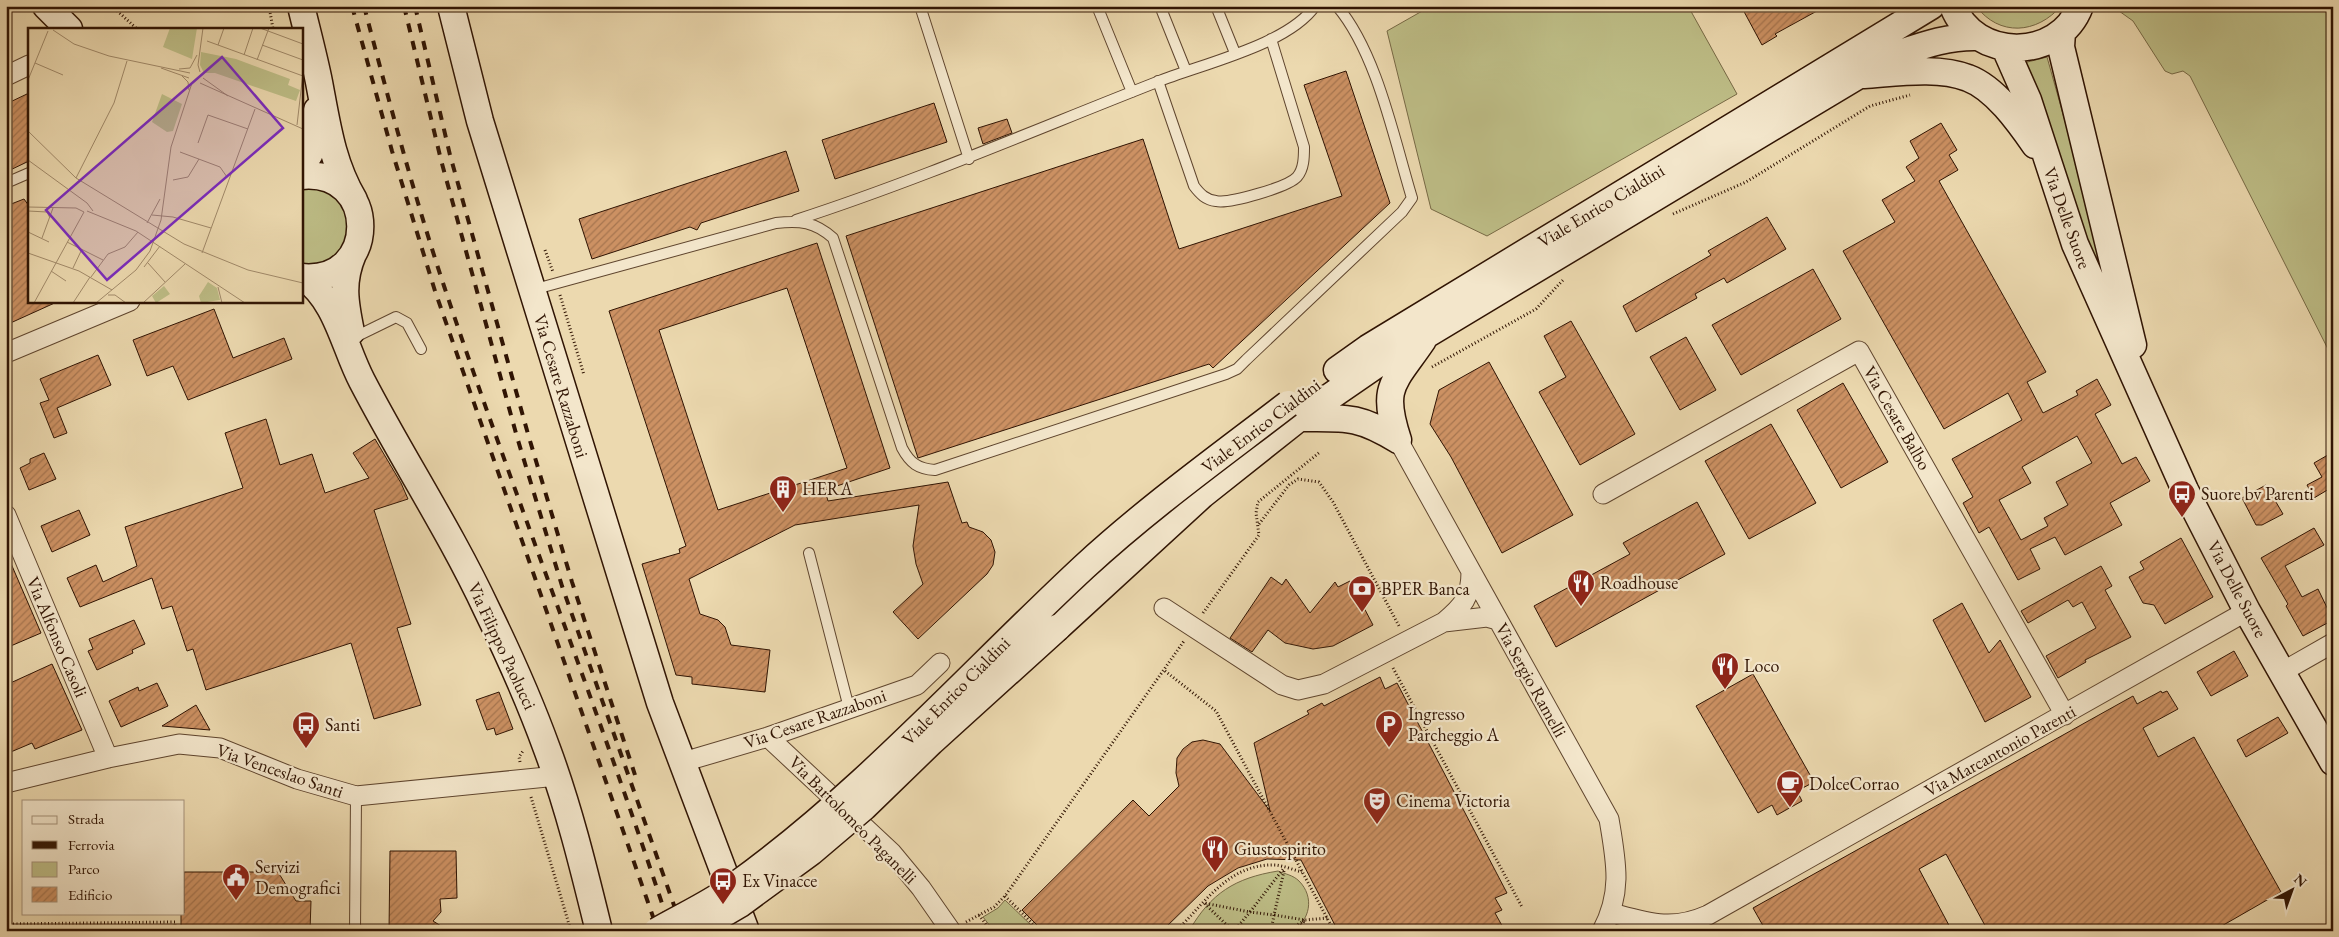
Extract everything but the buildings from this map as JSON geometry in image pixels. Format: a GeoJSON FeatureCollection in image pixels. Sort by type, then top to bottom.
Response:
{"type":"FeatureCollection","features":[{"type":"Feature","properties":{"kind":"street"},"geometry":{"type":"LineString","coordinates":[[46,6],[68,28]]}},
{"type":"Feature","properties":{"kind":"street"},"geometry":{"type":"LineString","coordinates":[[301,6],[319,79],[333,155],[340,176],[354,200]]}},
{"type":"Feature","properties":{"kind":"street","name":"Via Cesare Razzaboni"},"geometry":{"type":"LineString","coordinates":[[451,6],[480,121],[651,675],[746,931]]}},
{"type":"Feature","properties":{"kind":"street"},"geometry":{"type":"LineString","coordinates":[[1854,65],[1900,6]]}},
{"type":"Feature","properties":{"kind":"street","name":"Viale Enrico Cialdini"},"geometry":{"type":"LineString","coordinates":[[657,931],[734,887],[804,834],[853,792],[1086,566],[1161,501],[1294,411],[1428,333],[1854,65],[1931,6]]}},
{"type":"Feature","properties":{"kind":"street"},"geometry":{"type":"LineString","coordinates":[[1953,6],[1965,26],[1978,37],[2005,48],[2018,49],[2041,44],[2062,32],[2071,22],[2080,6]]}},
{"type":"Feature","properties":{"kind":"street","name":"Via Delle Suore"},"geometry":{"type":"LineString","coordinates":[[2062,32],[2061,47],[2149,412]]}},
{"type":"Feature","properties":{"kind":"street","name":"Viale Enrico Cialdini"},"geometry":{"type":"LineString","coordinates":[[694,931],[740,904],[811,852],[864,806],[931,742],[1294,411],[1376,343],[1854,65],[1889,57],[1932,42],[1960,36],[1978,37]]}},
{"type":"Feature","properties":{"kind":"street","name":"Via Delle Suore"},"geometry":{"type":"LineString","coordinates":[[2005,48],[2028,100],[2047,165],[2075,244],[2149,412],[2185,490],[2247,611],[2333,762]]}},
{"type":"Feature","properties":{"kind":"street"},"geometry":{"type":"LineString","coordinates":[[6,76],[28,65]]}},
{"type":"Feature","properties":{"kind":"street"},"geometry":{"type":"LineString","coordinates":[[1854,65],[1927,71],[1968,78],[2000,100],[2022,127],[2047,165]]}},
{"type":"Feature","properties":{"kind":"street"},"geometry":{"type":"LineString","coordinates":[[302,166],[310,153],[314,138],[319,79]]}},
{"type":"Feature","properties":{"kind":"street"},"geometry":{"type":"LineString","coordinates":[[302,176],[324,177],[336,182],[354,200]]}},
{"type":"Feature","properties":{"kind":"street","name":"Via Filippo Paolucci"},"geometry":{"type":"LineString","coordinates":[[354,200],[360,212],[360,238],[346,271],[344,289],[361,379]]}},
{"type":"Feature","properties":{"kind":"street"},"geometry":{"type":"LineString","coordinates":[[302,277],[326,275],[338,270],[353,254]]}},
{"type":"Feature","properties":{"kind":"street","name":"Via Filippo Paolucci"},"geometry":{"type":"LineString","coordinates":[[302,277],[312,283],[326,302],[361,379],[428,497],[487,608],[536,722],[556,776],[600,931]]}},
{"type":"Feature","properties":{"kind":"street"},"geometry":{"type":"LineString","coordinates":[[6,353],[128,302]]}},
{"type":"Feature","properties":{"kind":"street"},"geometry":{"type":"LineString","coordinates":[[1398,440],[1391,418],[1389,394],[1428,333]]}},
{"type":"Feature","properties":{"kind":"street","name":"Via Cesare Balbo"},"geometry":{"type":"LineString","coordinates":[[1603,494],[1859,351],[2065,715]]}},
{"type":"Feature","properties":{"kind":"street"},"geometry":{"type":"LineString","coordinates":[[1294,411],[1356,419],[1369,423],[1398,440]]}},
{"type":"Feature","properties":{"kind":"street","name":"Via Sergio Ramelli"},"geometry":{"type":"LineString","coordinates":[[1398,440],[1609,819],[1618,874],[1612,913],[1602,931]]}},
{"type":"Feature","properties":{"kind":"street","name":"Via Alfonso Casoli"},"geometry":{"type":"LineString","coordinates":[[6,515],[11,539],[108,758]]}},
{"type":"Feature","properties":{"kind":"street"},"geometry":{"type":"LineString","coordinates":[[1164,608],[1282,685],[1298,690],[1324,684],[1444,622],[1458,609],[1470,592],[1471,572]]}},
{"type":"Feature","properties":{"kind":"street","name":"Via Marcantonio Parenti"},"geometry":{"type":"LineString","coordinates":[[1612,913],[1659,925],[1689,924],[1708,915],[2247,611]]}},
{"type":"Feature","properties":{"kind":"street"},"geometry":{"type":"LineString","coordinates":[[1444,622],[1487,617],[1498,620]]}},
{"type":"Feature","properties":{"kind":"street"},"geometry":{"type":"LineString","coordinates":[[2282,672],[2333,642]]}},
{"type":"Feature","properties":{"kind":"street","name":"Via Cesare Razzaboni"},"geometry":{"type":"LineString","coordinates":[[683,762],[768,737],[917,685],[940,663]]}},
{"type":"Feature","properties":{"kind":"street","name":"Via Bartolomeo Paganelli"},"geometry":{"type":"LineString","coordinates":[[768,737],[892,854],[921,888],[951,930]]}},
{"type":"Feature","properties":{"kind":"street","name":"Via Venceslao Santi"},"geometry":{"type":"LineString","coordinates":[[6,783],[108,758],[179,744],[198,744],[220,748],[297,779],[356,796],[556,776]]}},
{"type":"Feature","properties":{"kind":"street"},"geometry":{"type":"LineString","coordinates":[[1637,931],[1659,925]]}},
{"type":"Feature","properties":{"kind":"lane"},"geometry":{"type":"LineString","coordinates":[[920,6],[969,159]]}},
{"type":"Feature","properties":{"kind":"lane"},"geometry":{"type":"LineString","coordinates":[[1097,6],[1132,92]]}},
{"type":"Feature","properties":{"kind":"lane"},"geometry":{"type":"LineString","coordinates":[[1160,6],[1186,71]]}},
{"type":"Feature","properties":{"kind":"lane"},"geometry":{"type":"LineString","coordinates":[[1216,6],[1236,53]]}},
{"type":"Feature","properties":{"kind":"lane"},"geometry":{"type":"LineString","coordinates":[[793,221],[855,201],[969,159],[1158,81],[1271,39],[1296,26],[1315,6]]}},
{"type":"Feature","properties":{"kind":"lane"},"geometry":{"type":"LineString","coordinates":[[531,290],[776,223],[810,222],[833,238],[902,448],[913,464],[924,469],[935,470],[1226,374],[1237,370],[1402,212],[1412,198],[1371,64],[1356,33],[1337,6]]}},
{"type":"Feature","properties":{"kind":"lane"},"geometry":{"type":"LineString","coordinates":[[1158,81],[1194,186],[1205,198],[1228,202],[1290,182],[1300,171],[1304,161],[1304,147],[1271,39]]}},
{"type":"Feature","properties":{"kind":"lane"},"geometry":{"type":"LineString","coordinates":[[6,183],[28,173]]}},
{"type":"Feature","properties":{"kind":"lane"},"geometry":{"type":"LineString","coordinates":[[352,339],[396,317],[408,323],[421,349]]}},
{"type":"Feature","properties":{"kind":"lane"},"geometry":{"type":"LineString","coordinates":[[809,554],[850,708]]}},
{"type":"Feature","properties":{"kind":"lane"},"geometry":{"type":"LineString","coordinates":[[355,931],[356,796]]}},
{"type":"Feature","properties":{"kind":"path"},"geometry":{"type":"LineString","coordinates":[[112,6],[137,28]]}},
{"type":"Feature","properties":{"kind":"path"},"geometry":{"type":"LineString","coordinates":[[269,6],[273,28]]}},
{"type":"Feature","properties":{"kind":"path"},"geometry":{"type":"LineString","coordinates":[[1669,216],[1746,182],[1870,106],[1899,100],[1916,92]]}},
{"type":"Feature","properties":{"kind":"path"},"geometry":{"type":"LineString","coordinates":[[1431,367],[1536,309],[1568,274]]}},
{"type":"Feature","properties":{"kind":"path"},"geometry":{"type":"LineString","coordinates":[[951,930],[994,907],[1005,896],[1259,535],[1256,513],[1258,502],[1320,452]]}},
{"type":"Feature","properties":{"kind":"path"},"geometry":{"type":"LineString","coordinates":[[1164,670],[1216,711],[1334,931]]}},
{"type":"Feature","properties":{"kind":"path"},"geometry":{"type":"LineString","coordinates":[[523,747],[523,753],[519,757],[571,931]]}},
{"type":"Feature","properties":{"kind":"path"},"geometry":{"type":"LineString","coordinates":[[1176,931],[1234,874],[1251,868],[1277,865],[1303,872]]}},
{"type":"Feature","properties":{"kind":"path"},"geometry":{"type":"LineString","coordinates":[[1204,903],[1234,931],[1284,868]]}},
{"type":"Feature","properties":{"kind":"path"},"geometry":{"type":"LineString","coordinates":[[1271,931],[1284,868]]}},
{"type":"Feature","properties":{"kind":"path"},"geometry":{"type":"LineString","coordinates":[[1005,896],[1040,931]]}},
{"type":"Feature","properties":{"kind":"path"},"geometry":{"type":"LineString","coordinates":[[1204,903],[1305,920],[1328,918]]}},
{"type":"Feature","properties":{"kind":"path"},"geometry":{"type":"LineString","coordinates":[[979,914],[991,931]]}},
{"type":"Feature","properties":{"kind":"path"},"geometry":{"type":"LineString","coordinates":[[1288,931],[1305,920]]}},
{"type":"Feature","properties":{"kind":"path"},"geometry":{"type":"LineString","coordinates":[[1297,931],[1305,920]]}},
{"type":"Feature","properties":{"kind":"path"},"geometry":{"type":"LineString","coordinates":[[6,924],[175,922],[175,931]]}},
{"type":"Feature","properties":{"kind":"green space"},"geometry":{"type":"Polygon","coordinates":[[[1431,6],[1688,6],[1737,94],[1487,236],[1431,209],[1387,31],[1431,6]]]}},
{"type":"Feature","properties":{"kind":"green space"},"geometry":{"type":"Polygon","coordinates":[[[1976,6],[2061,6],[2041,22],[2018,28],[1996,23],[1985,16],[1976,6]]]}},
{"type":"Feature","properties":{"kind":"green space"},"geometry":{"type":"Polygon","coordinates":[[[2112,6],[2333,6],[2333,359],[2190,76],[2183,71],[2172,74],[2165,71],[2133,21],[2112,6]]]}},
{"type":"Feature","properties":{"kind":"green space"},"geometry":{"type":"Polygon","coordinates":[[[2047,57],[2113,293],[2106,295],[2020,64],[2047,57]]]}},
{"type":"Feature","properties":{"kind":"green space"},"geometry":{"type":"Polygon","coordinates":[[[302,185],[317,185],[345,203],[351,237],[331,264],[302,268],[302,185]]]}},
{"type":"Feature","properties":{"kind":"green space"},"geometry":{"type":"Polygon","coordinates":[[[1278,871],[1297,879],[1307,894],[1308,908],[1303,921],[1298,927],[1292,931],[1189,931],[1206,907],[1226,889],[1249,878],[1278,871]]]}},
{"type":"Feature","properties":{"kind":"green space"},"geometry":{"type":"Polygon","coordinates":[[[1005,900],[1033,927],[1029,931],[994,931],[983,917],[998,908],[1005,900]]]}},
{"type":"Feature","properties":{"kind":"railway"},"geometry":{"type":"LineString","coordinates":[[352,6],[392,151],[435,291],[658,931]]}},
{"type":"Feature","properties":{"kind":"railway"},"geometry":{"type":"LineString","coordinates":[[364,6],[412,184],[445,289],[616,770],[671,931]]}},
{"type":"Feature","properties":{"kind":"railway"},"geometry":{"type":"LineString","coordinates":[[404,6],[441,160],[517,437],[562,586],[683,931]]}},
{"type":"Feature","properties":{"kind":"railway"},"geometry":{"type":"LineString","coordinates":[[415,6],[450,155],[528,434],[572,582],[635,775]]}},
{"type":"Feature","properties":{"kind":"place","name":"HERA"},"geometry":{"type":"Point","coordinates":[783,513]}},
{"type":"Feature","properties":{"kind":"place","name":"Suore bv Parenti"},"geometry":{"type":"Point","coordinates":[2182,518]}},
{"type":"Feature","properties":{"kind":"place","name":"Roadhouse"},"geometry":{"type":"Point","coordinates":[1581,607]}},
{"type":"Feature","properties":{"kind":"place","name":"BPER Banca"},"geometry":{"type":"Point","coordinates":[1362,613]}},
{"type":"Feature","properties":{"kind":"place","name":"Loco"},"geometry":{"type":"Point","coordinates":[1725,690]}},
{"type":"Feature","properties":{"kind":"place","name":"Ingresso Parcheggio A"},"geometry":{"type":"Point","coordinates":[1389,748]}},
{"type":"Feature","properties":{"kind":"place","name":"Santi"},"geometry":{"type":"Point","coordinates":[306,749]}},
{"type":"Feature","properties":{"kind":"place","name":"DolceCorrao"},"geometry":{"type":"Point","coordinates":[1790,808]}},
{"type":"Feature","properties":{"kind":"place","name":"Cinema Victoria"},"geometry":{"type":"Point","coordinates":[1377,825]}},
{"type":"Feature","properties":{"kind":"place","name":"Giustospirito"},"geometry":{"type":"Point","coordinates":[1215,873]}},
{"type":"Feature","properties":{"kind":"place","name":"Servizi Demografici"},"geometry":{"type":"Point","coordinates":[236,901]}},
{"type":"Feature","properties":{"kind":"place","name":"Ex Vinacce"},"geometry":{"type":"Point","coordinates":[723,905]}}]}
